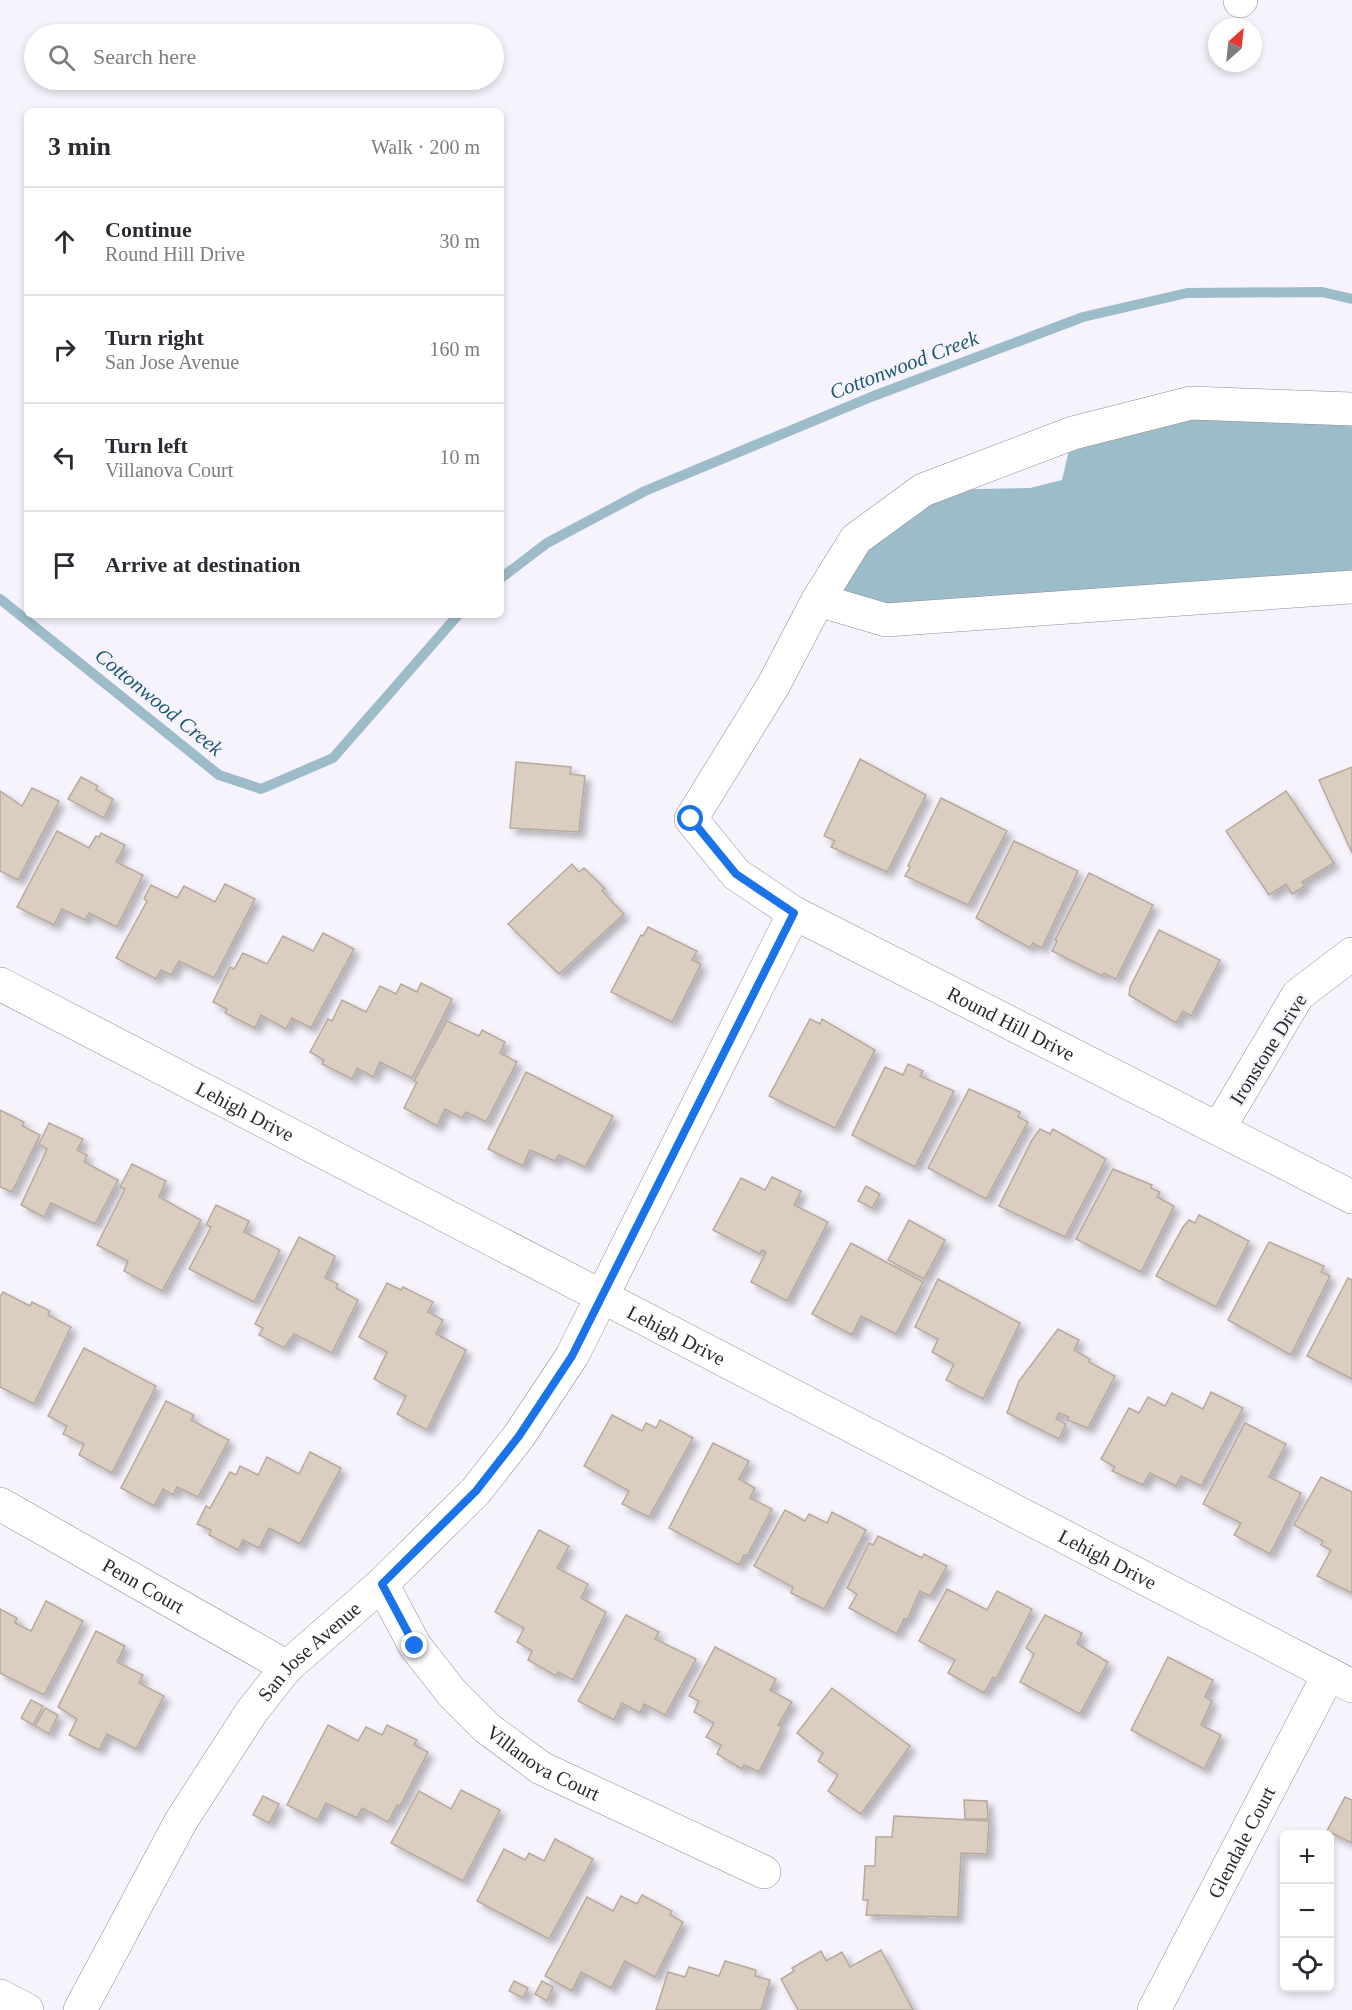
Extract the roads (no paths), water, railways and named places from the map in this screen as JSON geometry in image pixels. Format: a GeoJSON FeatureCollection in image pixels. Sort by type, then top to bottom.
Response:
{"type":"FeatureCollection","features":[{"type":"Feature","properties":{"kind":"street"},"geometry":{"type":"LineString","coordinates":[[1352,410],[1191,404],[1073,433],[923,490],[856,539],[818,600],[886,620],[1352,587]]}},
{"type":"Feature","properties":{"kind":"street","name":"Round Hill Drive"},"geometry":{"type":"LineString","coordinates":[[818,600],[773,686],[691,819],[736,874],[794,913],[1352,1197]]}},
{"type":"Feature","properties":{"kind":"street","name":"San Jose Avenue"},"geometry":{"type":"LineString","coordinates":[[80,2010],[181,1821],[252,1711],[287,1667],[382,1584],[476,1491],[519,1436],[572,1356],[794,913]]}},
{"type":"Feature","properties":{"kind":"street","name":"Ironstone Drive"},"geometry":{"type":"LineString","coordinates":[[1219,1128],[1298,995],[1352,954]]}},
{"type":"Feature","properties":{"kind":"street","name":"Lehigh Drive"},"geometry":{"type":"LineString","coordinates":[[0,984],[1341,1680]]}},
{"type":"Feature","properties":{"kind":"street","name":"Penn Court"},"geometry":{"type":"LineString","coordinates":[[0,1504],[287,1667]]}},
{"type":"Feature","properties":{"kind":"street","name":"Villanova Court"},"geometry":{"type":"LineString","coordinates":[[382,1584],[415,1646],[452,1693],[487,1728],[541,1768],[764,1872]]}},
{"type":"Feature","properties":{"kind":"street","name":"Glendale Court"},"geometry":{"type":"LineString","coordinates":[[1154,2010],[1341,1680]]}},
{"type":"Feature","properties":{"kind":"street"},"geometry":{"type":"LineString","coordinates":[[0,1996],[27,2010]]}},
{"type":"Feature","properties":{"kind":"water"},"geometry":{"type":"Polygon","coordinates":[[[1191,403],[1352,409],[1352,587],[886,620],[818,600],[923,490],[1030,488],[1062,480],[1073,433],[1191,403]]]}},
{"type":"Feature","properties":{"kind":"waterway","name":"Cottonwood Creek"},"geometry":{"type":"LineString","coordinates":[[504,576],[547,543],[645,491],[871,397],[1083,317],[1187,293],[1322,292],[1352,299]]}},
{"type":"Feature","properties":{"kind":"waterway","name":"Cottonwood Creek"},"geometry":{"type":"LineString","coordinates":[[0,599],[219,775],[261,789],[333,758],[455,618]]}}]}
